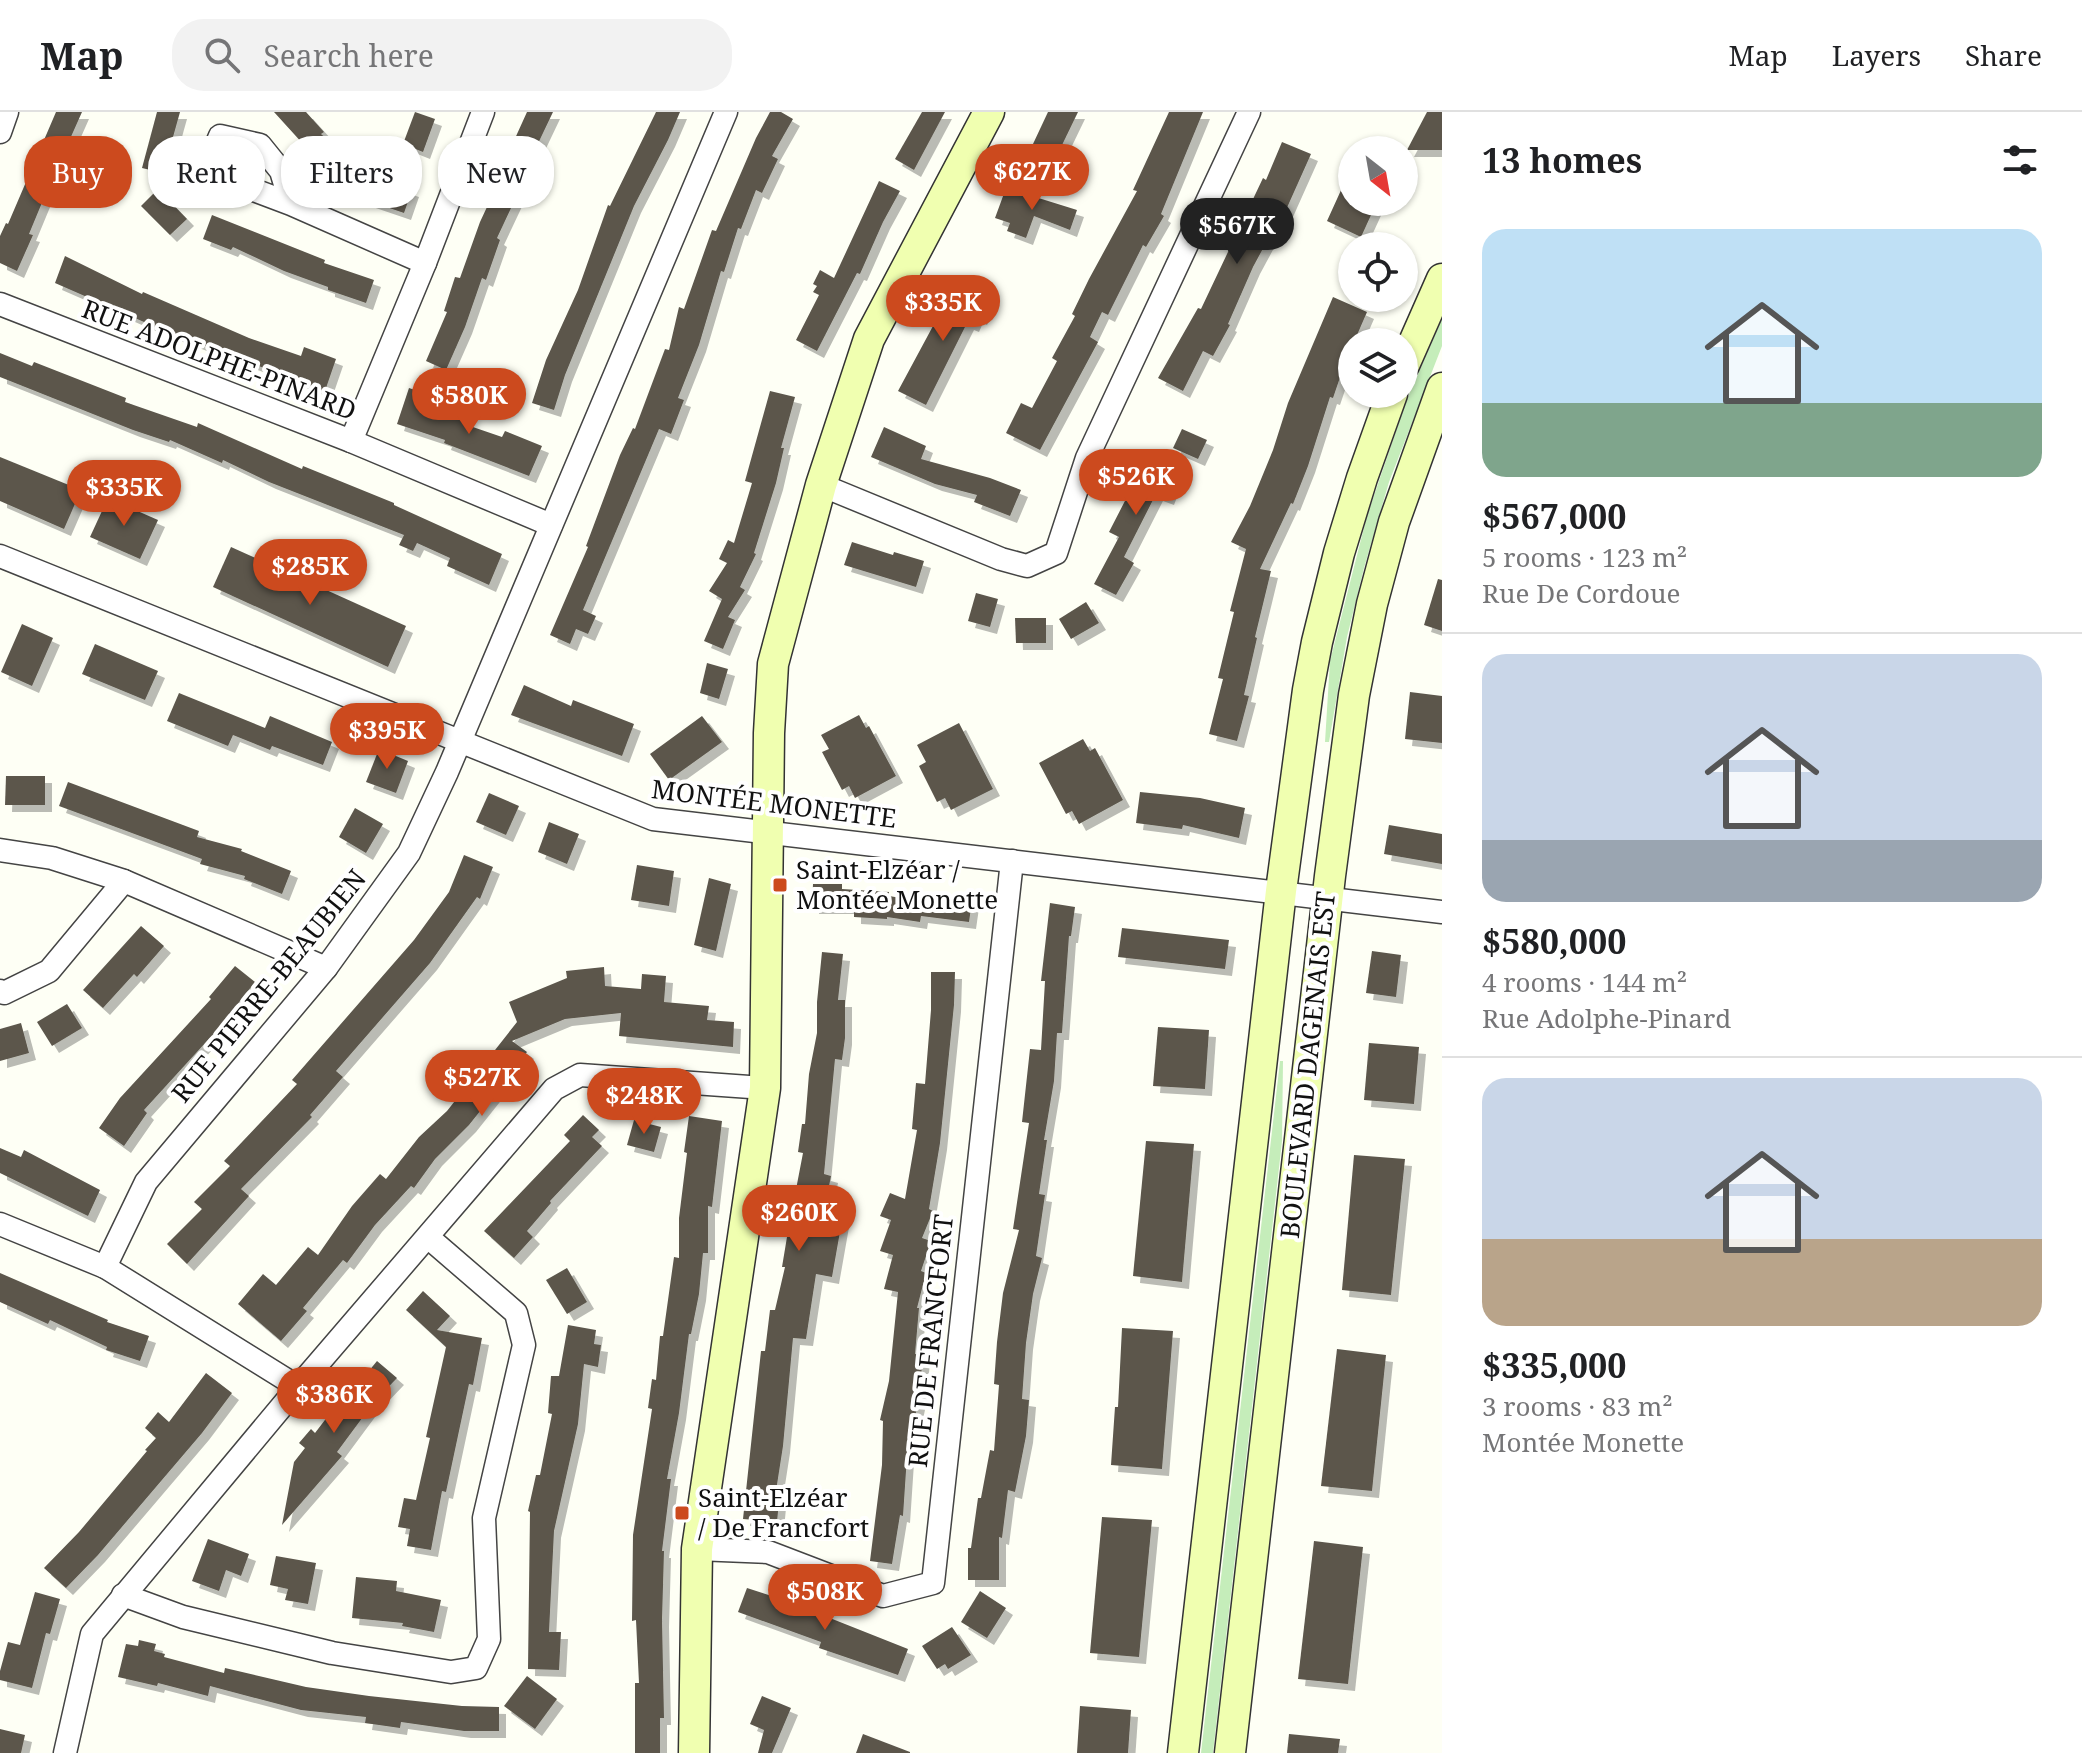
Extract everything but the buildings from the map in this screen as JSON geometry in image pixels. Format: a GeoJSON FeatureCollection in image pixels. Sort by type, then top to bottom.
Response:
{"type":"FeatureCollection","features":[{"type":"Feature","properties":{"kind":"main road"},"geometry":{"type":"LineString","coordinates":[[694,1753],[697,1549],[765,1088],[769,733],[773,664],[821,485],[869,339],[989,112]]}},
{"type":"Feature","properties":{"kind":"main road"},"geometry":{"type":"LineString","coordinates":[[1418,333],[1442,279]]}},
{"type":"Feature","properties":{"kind":"main road","name":"BOULEVARD DAGENAIS EST"},"geometry":{"type":"LineString","coordinates":[[1230,1753],[1346,746],[1369,617],[1394,522],[1442,388]]}},
{"type":"Feature","properties":{"kind":"main road","name":"BOULEVARD DAGENAIS EST"},"geometry":{"type":"LineString","coordinates":[[1183,1753],[1281,891],[1317,642],[1352,506],[1387,408]]}},
{"type":"Feature","properties":{"kind":"street"},"geometry":{"type":"LineString","coordinates":[[0,132],[7,112]]}},
{"type":"Feature","properties":{"kind":"street"},"geometry":{"type":"LineString","coordinates":[[351,441],[483,112]]}},
{"type":"Feature","properties":{"kind":"street","name":"RUE PIERRE-BEAUBIEN"},"geometry":{"type":"LineString","coordinates":[[105,1267],[146,1182],[326,968],[409,853],[459,743],[726,112]]}},
{"type":"Feature","properties":{"kind":"street"},"geometry":{"type":"LineString","coordinates":[[821,485],[1001,559],[1027,566],[1056,553],[1087,458],[1249,112]]}},
{"type":"Feature","properties":{"kind":"street"},"geometry":{"type":"LineString","coordinates":[[300,208],[425,263]]}},
{"type":"Feature","properties":{"kind":"street","name":"RUE ADOLPHE-PINARD"},"geometry":{"type":"LineString","coordinates":[[0,304],[351,441],[551,525]]}},
{"type":"Feature","properties":{"kind":"street","name":"MONTÉE MONETTE"},"geometry":{"type":"LineString","coordinates":[[0,557],[643,817],[1442,912]]}},
{"type":"Feature","properties":{"kind":"street"},"geometry":{"type":"LineString","coordinates":[[0,850],[52,858],[124,881],[326,968]]}},
{"type":"Feature","properties":{"kind":"street","name":"RUE DE FRANCFORT"},"geometry":{"type":"LineString","coordinates":[[697,1549],[768,1552],[883,1596],[933,1583],[1012,861]]}},
{"type":"Feature","properties":{"kind":"street"},"geometry":{"type":"LineString","coordinates":[[0,991],[4,993],[49,971],[124,881]]}},
{"type":"Feature","properties":{"kind":"street"},"geometry":{"type":"LineString","coordinates":[[65,1753],[92,1634],[298,1387],[554,1089],[580,1075],[765,1088]]}},
{"type":"Feature","properties":{"kind":"street"},"geometry":{"type":"LineString","coordinates":[[0,1224],[105,1267],[298,1387]]}},
{"type":"Feature","properties":{"kind":"street"},"geometry":{"type":"LineString","coordinates":[[123,1595],[183,1617],[332,1653],[451,1672],[476,1668],[489,1639],[484,1518],[524,1345],[516,1313],[429,1238]]}},
{"type":"Feature","properties":{"kind":"green space"},"geometry":{"type":"Polygon","coordinates":[[[1442,319],[1442,346],[1418,408],[1418,374],[1442,319]]]}},
{"type":"Feature","properties":{"kind":"green space"},"geometry":{"type":"Polygon","coordinates":[[[1404,408],[1418,408],[1389,482],[1364,568],[1347,637],[1329,742],[1325,742],[1330,661],[1367,516],[1404,408]]]}},
{"type":"Feature","properties":{"kind":"green space"},"geometry":{"type":"Polygon","coordinates":[[[1280,1061],[1283,1061],[1282,1141],[1213,1753],[1201,1753],[1280,1061]]]}},
{"type":"Feature","properties":{"kind":"place","name":"Saint-Elzéar / Montée Monette"},"geometry":{"type":"Point","coordinates":[780,885]}},
{"type":"Feature","properties":{"kind":"place","name":"Saint-Elzéar / De Francfort"},"geometry":{"type":"Point","coordinates":[682,1513]}}]}
